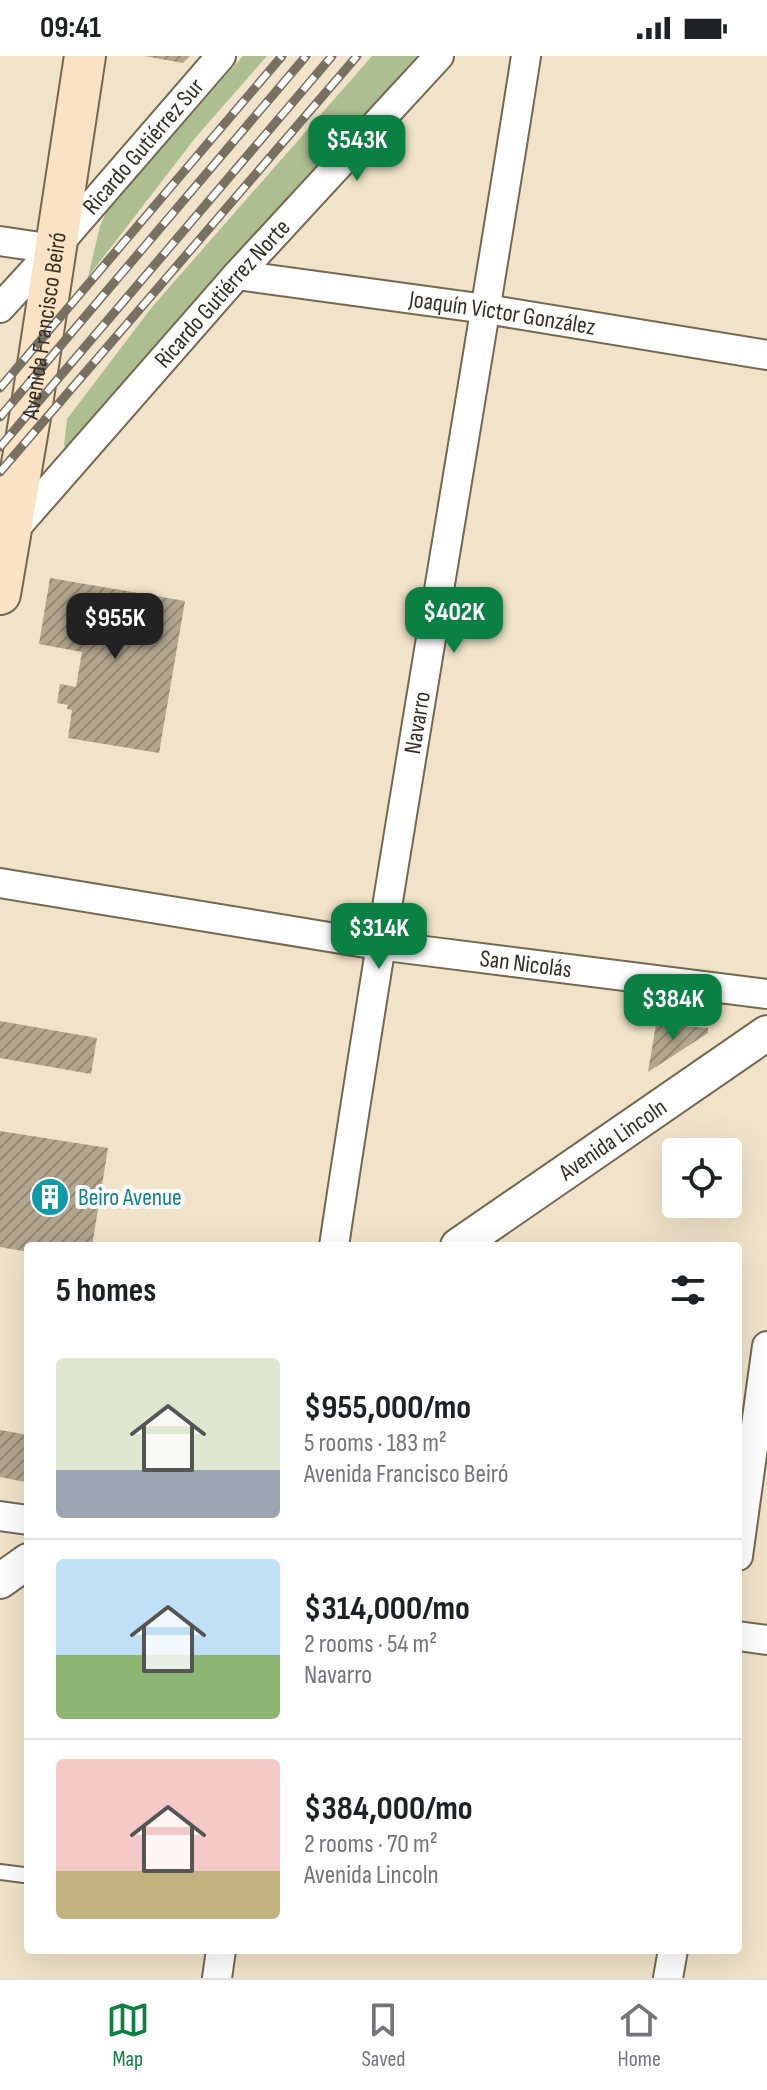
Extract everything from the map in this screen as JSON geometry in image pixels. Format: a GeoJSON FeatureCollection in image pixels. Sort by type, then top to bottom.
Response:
{"type":"FeatureCollection","features":[{"type":"Feature","properties":{"kind":"main road","name":"Avenida Francisco Beiró"},"geometry":{"type":"LineString","coordinates":[[0,594],[85,56]]}},
{"type":"Feature","properties":{"kind":"street","name":"Ricardo Gutiérrez Sur"},"geometry":{"type":"LineString","coordinates":[[0,308],[221,56]]}},
{"type":"Feature","properties":{"kind":"street","name":"Ricardo Gutiérrez Norte"},"geometry":{"type":"LineString","coordinates":[[10,534],[237,275],[439,56]]}},
{"type":"Feature","properties":{"kind":"street","name":"Navarro"},"geometry":{"type":"LineString","coordinates":[[335,1242],[378,945],[526,56]]}},
{"type":"Feature","properties":{"kind":"street"},"geometry":{"type":"LineString","coordinates":[[0,241],[54,249]]}},
{"type":"Feature","properties":{"kind":"street","name":"Joaquín Victor González"},"geometry":{"type":"LineString","coordinates":[[237,275],[486,309],[767,355]]}},
{"type":"Feature","properties":{"kind":"street","name":"San Nicolás"},"geometry":{"type":"LineString","coordinates":[[0,883],[378,945],[767,994]]}},
{"type":"Feature","properties":{"kind":"street","name":"Avenida Lincoln"},"geometry":{"type":"LineString","coordinates":[[464,1242],[767,1033]]}},
{"type":"Feature","properties":{"kind":"street"},"geometry":{"type":"LineString","coordinates":[[742,1527],[767,1346]]}},
{"type":"Feature","properties":{"kind":"street"},"geometry":{"type":"LineString","coordinates":[[0,1516],[24,1519]]}},
{"type":"Feature","properties":{"kind":"street"},"geometry":{"type":"LineString","coordinates":[[0,1581],[24,1564]]}},
{"type":"Feature","properties":{"kind":"street"},"geometry":{"type":"LineString","coordinates":[[742,1637],[767,1640]]}},
{"type":"Feature","properties":{"kind":"street"},"geometry":{"type":"LineString","coordinates":[[217,1978],[220,1954]]}},
{"type":"Feature","properties":{"kind":"street"},"geometry":{"type":"LineString","coordinates":[[668,1978],[672,1954]]}},
{"type":"Feature","properties":{"kind":"lane"},"geometry":{"type":"LineString","coordinates":[[0,1872],[24,1875]]}},
{"type":"Feature","properties":{"kind":"green space"},"geometry":{"type":"Polygon","coordinates":[[[243,56],[267,56],[196,137],[88,277],[107,210],[243,56]]]}},
{"type":"Feature","properties":{"kind":"green space"},"geometry":{"type":"Polygon","coordinates":[[[372,56],[417,56],[72,446],[64,446],[67,419],[152,307],[372,56]]]}},
{"type":"Feature","properties":{"kind":"building"},"geometry":{"type":"Polygon","coordinates":[[[144,56],[190,56],[183,63],[144,56]]]}},
{"type":"Feature","properties":{"kind":"building"},"geometry":{"type":"Polygon","coordinates":[[[50,578],[185,601],[159,753],[68,738],[72,710],[67,709],[68,705],[57,703],[60,684],[76,687],[82,652],[39,644],[50,578]]]}},
{"type":"Feature","properties":{"kind":"building"},"geometry":{"type":"Polygon","coordinates":[[[0,1021],[97,1038],[91,1074],[0,1058],[0,1021]]]}},
{"type":"Feature","properties":{"kind":"building"},"geometry":{"type":"Polygon","coordinates":[[[656,1024],[708,1028],[708,1033],[648,1072],[656,1024]]]}},
{"type":"Feature","properties":{"kind":"building","name":"Beiro Avenue"},"geometry":{"type":"Polygon","coordinates":[[[0,1131],[108,1148],[93,1242],[24,1242],[24,1251],[0,1247],[0,1131]]]}},
{"type":"Feature","properties":{"kind":"building"},"geometry":{"type":"Polygon","coordinates":[[[0,1430],[24,1434],[24,1482],[0,1477],[0,1430]]]}},
{"type":"Feature","properties":{"kind":"railway"},"geometry":{"type":"LineString","coordinates":[[0,388],[282,56]]}},
{"type":"Feature","properties":{"kind":"railway"},"geometry":{"type":"LineString","coordinates":[[0,417],[306,56]]}},
{"type":"Feature","properties":{"kind":"railway"},"geometry":{"type":"LineString","coordinates":[[0,447],[332,56]]}},
{"type":"Feature","properties":{"kind":"railway"},"geometry":{"type":"LineString","coordinates":[[0,472],[357,56]]}},
{"type":"Feature","properties":{"kind":"place","name":"Beiro Avenue"},"geometry":{"type":"Point","coordinates":[50,1197]}}]}
